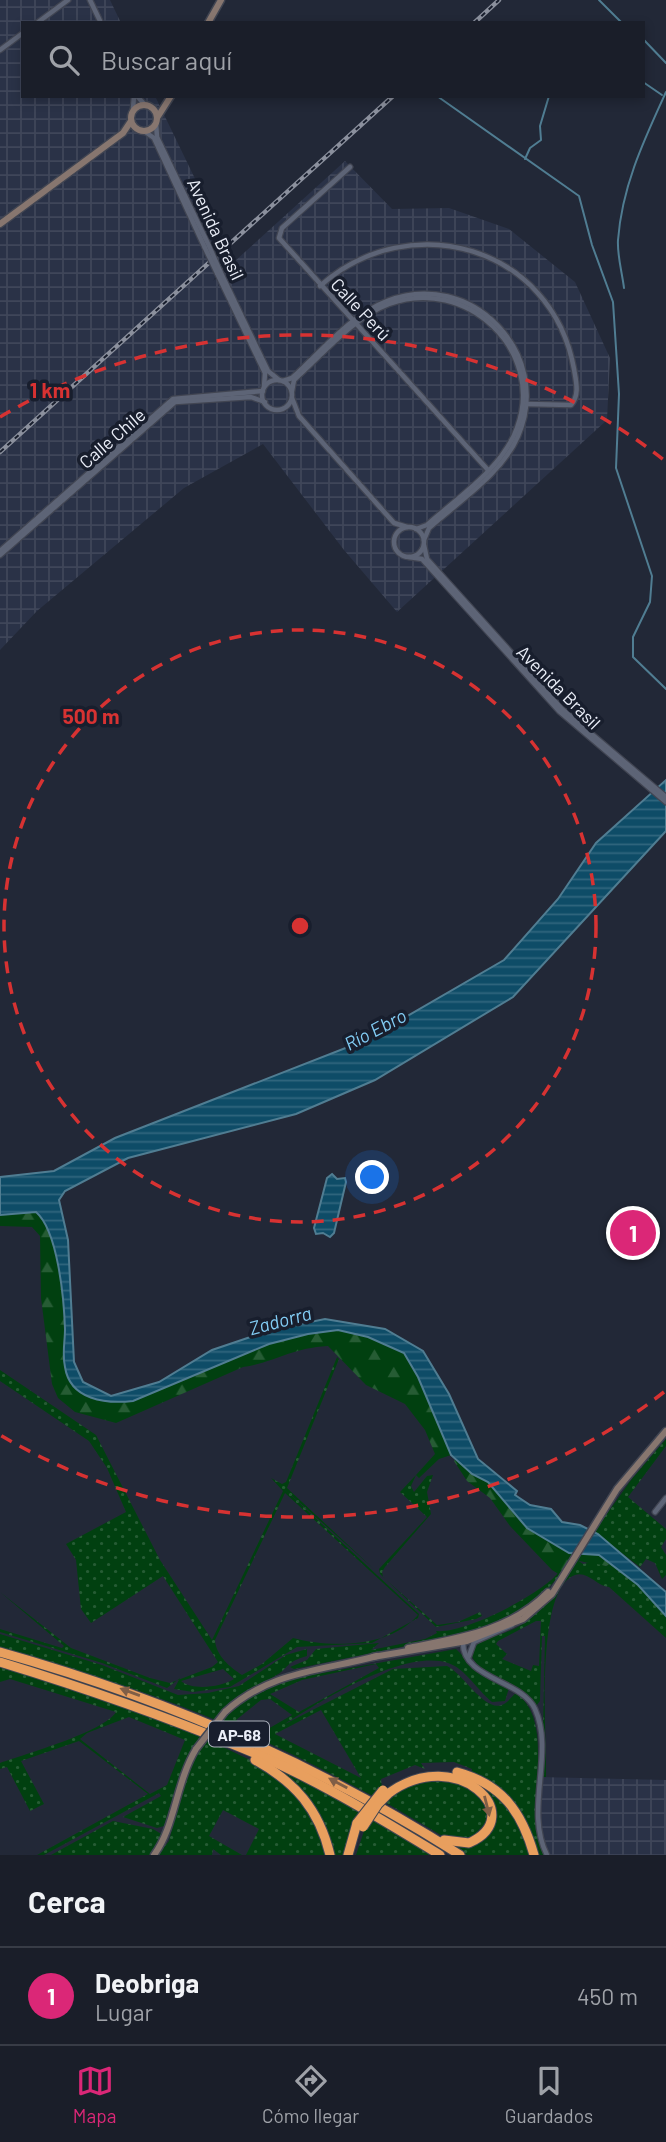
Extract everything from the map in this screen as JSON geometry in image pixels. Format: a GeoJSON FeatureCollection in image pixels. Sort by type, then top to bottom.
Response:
{"type":"FeatureCollection","features":[{"type":"Feature","properties":{"kind":"highway","name":"AP-68"},"geometry":{"type":"LineString","coordinates":[[0,1651],[121,1688],[277,1752],[387,1810],[460,1855]]}},
{"type":"Feature","properties":{"kind":"highway","name":"AP-68"},"geometry":{"type":"LineString","coordinates":[[0,1662],[118,1699],[227,1742],[330,1791],[440,1855]]}},
{"type":"Feature","properties":{"kind":"highway"},"geometry":{"type":"LineString","coordinates":[[227,1742],[273,1770],[301,1794],[319,1820],[330,1855]]}},
{"type":"Feature","properties":{"kind":"highway"},"geometry":{"type":"LineString","coordinates":[[348,1855],[360,1825],[386,1792],[403,1778],[432,1770],[453,1771],[484,1781],[499,1791],[520,1815],[534,1855]]}},
{"type":"Feature","properties":{"kind":"highway"},"geometry":{"type":"LineString","coordinates":[[386,1792],[419,1778],[441,1775],[463,1779],[485,1795],[490,1807],[490,1821],[479,1838],[460,1844],[443,1840],[401,1814],[387,1810]]}},
{"type":"Feature","properties":{"kind":"highway"},"geometry":{"type":"LineString","coordinates":[[354,1855],[360,1825]]}},
{"type":"Feature","properties":{"kind":"main road"},"geometry":{"type":"LineString","coordinates":[[209,21],[221,0]]}},
{"type":"Feature","properties":{"kind":"main road"},"geometry":{"type":"LineString","coordinates":[[123,133],[141,131],[156,121],[162,105],[169,98]]}},
{"type":"Feature","properties":{"kind":"main road"},"geometry":{"type":"LineString","coordinates":[[0,224],[123,133],[134,110],[147,105],[162,105]]}},
{"type":"Feature","properties":{"kind":"main road"},"geometry":{"type":"LineString","coordinates":[[147,105],[156,121]]}},
{"type":"Feature","properties":{"kind":"main road"},"geometry":{"type":"LineString","coordinates":[[131,121],[141,131]]}},
{"type":"Feature","properties":{"kind":"main road"},"geometry":{"type":"LineString","coordinates":[[423,1647],[463,1642],[512,1625],[542,1605],[628,1474],[666,1431]]}},
{"type":"Feature","properties":{"kind":"main road"},"geometry":{"type":"LineString","coordinates":[[154,1855],[167,1832],[180,1779],[195,1749],[225,1712],[249,1694],[276,1679],[308,1669],[423,1647],[492,1629],[529,1609],[561,1578]]}},
{"type":"Feature","properties":{"kind":"street"},"geometry":{"type":"LineString","coordinates":[[40,21],[68,0]]}},
{"type":"Feature","properties":{"kind":"street"},"geometry":{"type":"LineString","coordinates":[[90,0],[100,21]]}},
{"type":"Feature","properties":{"kind":"street"},"geometry":{"type":"LineString","coordinates":[[0,50],[21,34]]}},
{"type":"Feature","properties":{"kind":"street"},"geometry":{"type":"LineString","coordinates":[[134,110],[136,98]]}},
{"type":"Feature","properties":{"kind":"street"},"geometry":{"type":"LineString","coordinates":[[138,98],[147,105]]}},
{"type":"Feature","properties":{"kind":"street","name":"Avenida Brasil"},"geometry":{"type":"LineString","coordinates":[[156,121],[160,143],[207,247]]}},
{"type":"Feature","properties":{"kind":"street","name":"Avenida Brasil"},"geometry":{"type":"LineString","coordinates":[[141,131],[155,138],[268,372],[281,380]]}},
{"type":"Feature","properties":{"kind":"street","name":"Calle Perú"},"geometry":{"type":"LineString","coordinates":[[350,167],[279,233],[281,242],[489,472]]}},
{"type":"Feature","properties":{"kind":"street"},"geometry":{"type":"LineString","coordinates":[[320,286],[359,259],[406,244],[453,246],[497,261],[521,277],[548,306],[563,332],[573,363],[577,392],[573,403],[565,407],[527,404]]}},
{"type":"Feature","properties":{"kind":"street","name":"Avenida Brasil"},"geometry":{"type":"LineString","coordinates":[[219,272],[265,373],[264,389]]}},
{"type":"Feature","properties":{"kind":"street"},"geometry":{"type":"LineString","coordinates":[[299,416],[272,408],[265,402],[264,389],[270,381],[292,378],[380,304],[412,294],[442,295],[470,304],[497,323],[515,348],[525,377],[527,404],[514,444],[489,472],[429,527],[417,555],[409,557]]}},
{"type":"Feature","properties":{"kind":"street"},"geometry":{"type":"LineString","coordinates":[[422,297],[465,306],[495,326],[517,362],[523,400],[512,440],[489,472],[427,525],[416,528],[394,523],[299,416],[292,391],[294,380],[355,323],[389,304],[422,297]]}},
{"type":"Feature","properties":{"kind":"street"},"geometry":{"type":"LineString","coordinates":[[281,380],[292,391]]}},
{"type":"Feature","properties":{"kind":"street","name":"Calle Chile"},"geometry":{"type":"LineString","coordinates":[[0,553],[173,399],[264,389]]}},
{"type":"Feature","properties":{"kind":"street","name":"Calle Chile"},"geometry":{"type":"LineString","coordinates":[[0,553],[175,402],[251,397],[265,402]]}},
{"type":"Feature","properties":{"kind":"street"},"geometry":{"type":"LineString","coordinates":[[281,409],[292,398]]}},
{"type":"Feature","properties":{"kind":"street"},"geometry":{"type":"LineString","coordinates":[[394,523],[396,550],[409,557],[422,559],[443,580]]}},
{"type":"Feature","properties":{"kind":"street"},"geometry":{"type":"LineString","coordinates":[[396,536],[407,527]]}},
{"type":"Feature","properties":{"kind":"street"},"geometry":{"type":"LineString","coordinates":[[416,528],[424,542],[425,557],[443,580]]}},
{"type":"Feature","properties":{"kind":"street","name":"Avenida Brasil"},"geometry":{"type":"LineString","coordinates":[[443,580],[565,717],[666,800]]}},
{"type":"Feature","properties":{"kind":"street"},"geometry":{"type":"LineString","coordinates":[[655,1512],[666,1498]]}},
{"type":"Feature","properties":{"kind":"street"},"geometry":{"type":"LineString","coordinates":[[468,1657],[474,1642],[512,1625]]}},
{"type":"Feature","properties":{"kind":"street"},"geometry":{"type":"LineString","coordinates":[[463,1642],[492,1629]]}},
{"type":"Feature","properties":{"kind":"street"},"geometry":{"type":"LineString","coordinates":[[463,1642],[468,1657]]}},
{"type":"Feature","properties":{"kind":"street"},"geometry":{"type":"LineString","coordinates":[[463,1642],[468,1657],[480,1671],[528,1698],[536,1712],[540,1736],[538,1822],[547,1855]]}},
{"type":"Feature","properties":{"kind":"street"},"geometry":{"type":"LineString","coordinates":[[423,1647],[452,1646],[464,1650]]}},
{"type":"Feature","properties":{"kind":"shaded area"},"geometry":{"type":"Polygon","coordinates":[[[0,0],[110,0],[120,21],[21,21],[21,98],[156,98],[230,251],[213,281],[345,161],[392,209],[449,208],[509,229],[575,282],[610,358],[607,420],[397,612],[344,550],[263,444],[184,488],[37,611],[0,650],[0,0]]]}},
{"type":"Feature","properties":{"kind":"shaded area"},"geometry":{"type":"Polygon","coordinates":[[[666,780],[666,831],[513,997],[375,1080],[296,1114],[128,1158],[65,1191],[59,1200],[68,1240],[74,1362],[83,1382],[111,1396],[159,1382],[212,1350],[271,1330],[325,1319],[385,1329],[423,1351],[449,1394],[478,1459],[517,1491],[515,1495],[530,1505],[551,1509],[562,1522],[580,1525],[598,1534],[666,1592],[666,1616],[638,1585],[599,1555],[569,1553],[527,1528],[488,1482],[472,1474],[451,1455],[418,1377],[404,1353],[368,1337],[338,1330],[269,1344],[133,1401],[112,1402],[91,1398],[74,1387],[68,1378],[64,1362],[63,1301],[50,1234],[36,1212],[0,1215],[0,1177],[54,1171],[115,1138],[366,1040],[504,960],[558,899],[596,843],[666,780]]]}},
{"type":"Feature","properties":{"kind":"shaded area"},"geometry":{"type":"Polygon","coordinates":[[[332,1174],[337,1179],[345,1178],[346,1182],[334,1233],[330,1237],[323,1233],[316,1234],[314,1228],[327,1178],[332,1174]]]}},
{"type":"Feature","properties":{"kind":"shaded area"},"geometry":{"type":"Polygon","coordinates":[[[537,1777],[666,1780],[666,1855],[544,1855],[536,1825],[537,1777]]]}},
{"type":"Feature","properties":{"kind":"green space"},"geometry":{"type":"Polygon","coordinates":[[[36,1212],[47,1225],[59,1266],[68,1379],[82,1392],[105,1401],[133,1401],[269,1344],[308,1334],[339,1330],[368,1337],[404,1353],[418,1377],[451,1455],[439,1459],[419,1478],[416,1475],[435,1454],[425,1430],[405,1404],[366,1385],[328,1346],[304,1349],[243,1367],[116,1423],[75,1412],[58,1398],[52,1384],[41,1298],[40,1236],[32,1227],[0,1226],[0,1215],[36,1212]]]}},
{"type":"Feature","properties":{"kind":"green space"},"geometry":{"type":"Polygon","coordinates":[[[337,1357],[339,1359],[287,1488],[375,1570],[281,1486],[419,1614],[418,1618],[410,1622],[418,1615],[285,1493],[215,1640],[221,1656],[242,1675],[262,1664],[293,1638],[342,1644],[383,1637],[372,1643],[297,1647],[230,1687],[193,1692],[174,1689],[179,1680],[218,1662],[163,1576],[91,1623],[81,1609],[76,1560],[66,1544],[126,1512],[107,1468],[89,1441],[0,1381],[0,1370],[96,1435],[160,1560],[212,1640],[283,1491],[271,1478],[282,1484],[286,1482],[337,1357]],[[223,1669],[181,1681],[193,1686],[207,1687],[234,1679],[223,1669]]]}},
{"type":"Feature","properties":{"kind":"green space"},"geometry":{"type":"Polygon","coordinates":[[[666,1439],[666,1446],[628,1497],[666,1529],[666,1539],[661,1547],[666,1555],[666,1575],[662,1579],[655,1563],[646,1559],[640,1567],[594,1532],[631,1480],[666,1439]]]}},
{"type":"Feature","properties":{"kind":"green space"},"geometry":{"type":"Polygon","coordinates":[[[456,1459],[472,1474],[488,1482],[527,1528],[569,1553],[599,1555],[610,1564],[606,1566],[583,1562],[570,1557],[560,1575],[552,1570],[510,1526],[490,1498],[467,1481],[454,1461],[456,1459]]]}},
{"type":"Feature","properties":{"kind":"green space"},"geometry":{"type":"Polygon","coordinates":[[[416,1475],[411,1486],[414,1492],[427,1476],[433,1475],[427,1492],[431,1514],[385,1567],[383,1577],[379,1569],[427,1517],[400,1492],[416,1475]]]}},
{"type":"Feature","properties":{"kind":"green space"},"geometry":{"type":"Polygon","coordinates":[[[577,1560],[583,1564],[610,1564],[638,1585],[666,1616],[666,1638],[609,1587],[589,1577],[575,1575],[562,1586],[553,1607],[548,1635],[546,1777],[542,1777],[545,1636],[542,1636],[540,1701],[536,1706],[529,1698],[483,1670],[471,1654],[478,1644],[516,1628],[535,1615],[558,1589],[577,1560]],[[536,1621],[498,1641],[496,1644],[507,1654],[502,1659],[531,1671],[533,1665],[539,1666],[541,1621],[536,1621]]]}},
{"type":"Feature","properties":{"kind":"green space"},"geometry":{"type":"Polygon","coordinates":[[[558,1573],[560,1575],[552,1584],[516,1614],[484,1630],[294,1669],[290,1667],[307,1660],[316,1649],[379,1643],[371,1650],[425,1639],[437,1633],[436,1631],[482,1620],[519,1602],[558,1573]]]}},
{"type":"Feature","properties":{"kind":"green space"},"geometry":{"type":"Polygon","coordinates":[[[386,1579],[437,1625],[458,1622],[480,1612],[482,1616],[476,1619],[436,1627],[386,1579]]]}},
{"type":"Feature","properties":{"kind":"green space"},"geometry":{"type":"Polygon","coordinates":[[[0,1592],[71,1648],[170,1683],[177,1680],[167,1688],[102,1663],[0,1632],[0,1629],[62,1648],[64,1646],[0,1592]]]}},
{"type":"Feature","properties":{"kind":"green space"},"geometry":{"type":"Polygon","coordinates":[[[0,1634],[102,1665],[178,1695],[208,1693],[239,1686],[286,1655],[307,1649],[307,1656],[290,1663],[280,1673],[224,1710],[289,1679],[456,1649],[483,1676],[509,1688],[505,1701],[492,1702],[466,1675],[448,1663],[409,1663],[364,1679],[341,1690],[285,1724],[393,1669],[447,1666],[482,1699],[497,1706],[504,1704],[516,1693],[529,1707],[535,1725],[538,1746],[536,1815],[538,1836],[544,1855],[537,1855],[523,1816],[498,1787],[472,1773],[472,1769],[454,1762],[421,1763],[425,1769],[415,1765],[381,1779],[382,1788],[373,1796],[236,1728],[102,1679],[0,1648],[0,1634]],[[376,1664],[302,1680],[270,1694],[299,1712],[379,1668],[376,1664]],[[270,1699],[261,1700],[236,1720],[261,1733],[292,1715],[270,1699]],[[321,1710],[275,1734],[361,1778],[321,1710]]]}},
{"type":"Feature","properties":{"kind":"green space"},"geometry":{"type":"Polygon","coordinates":[[[0,1666],[142,1713],[198,1735],[258,1764],[289,1786],[302,1802],[316,1827],[326,1855],[246,1855],[259,1829],[223,1810],[209,1836],[242,1855],[221,1855],[213,1849],[212,1855],[158,1855],[169,1841],[187,1770],[199,1749],[194,1746],[180,1774],[164,1826],[157,1828],[123,1817],[161,1796],[159,1793],[44,1855],[37,1855],[148,1794],[79,1741],[21,1761],[44,1804],[30,1811],[7,1767],[0,1769],[0,1763],[81,1735],[109,1720],[116,1712],[10,1679],[0,1682],[0,1666]],[[129,1717],[87,1733],[80,1739],[150,1794],[167,1785],[185,1740],[129,1717]]]}},
{"type":"Feature","properties":{"kind":"green space"},"geometry":{"type":"Polygon","coordinates":[[[271,1765],[333,1797],[433,1855],[356,1855],[365,1828],[356,1822],[345,1855],[331,1855],[322,1823],[271,1765]]]}},
{"type":"Feature","properties":{"kind":"green space"},"geometry":{"type":"Polygon","coordinates":[[[438,1779],[473,1790],[484,1802],[487,1821],[470,1840],[446,1838],[383,1801],[416,1782],[438,1779]]]}},
{"type":"Feature","properties":{"kind":"green space"},"geometry":{"type":"Polygon","coordinates":[[[472,1781],[510,1804],[532,1855],[467,1855],[455,1847],[466,1846],[492,1819],[477,1785],[472,1781]]]}},
{"type":"Feature","properties":{"kind":"green space"},"geometry":{"type":"Polygon","coordinates":[[[113,1821],[153,1829],[163,1835],[150,1855],[51,1855],[113,1821]]]}},
{"type":"Feature","properties":{"kind":"waterway"},"geometry":{"type":"LineString","coordinates":[[599,0],[620,21]]}},
{"type":"Feature","properties":{"kind":"waterway"},"geometry":{"type":"LineString","coordinates":[[645,41],[666,63]]}},
{"type":"Feature","properties":{"kind":"waterway"},"geometry":{"type":"LineString","coordinates":[[645,83],[662,95]]}},
{"type":"Feature","properties":{"kind":"waterway"},"geometry":{"type":"LineString","coordinates":[[624,288],[618,246],[624,201],[642,146],[666,92]]}},
{"type":"Feature","properties":{"kind":"waterway"},"geometry":{"type":"LineString","coordinates":[[440,98],[579,196],[592,245],[613,302],[619,394],[616,468],[652,576],[650,602],[633,637],[633,657],[666,689]]}},
{"type":"Feature","properties":{"kind":"waterway"},"geometry":{"type":"LineString","coordinates":[[525,159],[530,148],[541,140],[540,126],[548,98]]}},
{"type":"Feature","properties":{"kind":"railway"},"geometry":{"type":"LineString","coordinates":[[476,21],[499,0]]}},
{"type":"Feature","properties":{"kind":"railway"},"geometry":{"type":"LineString","coordinates":[[0,452],[391,98]]}},
{"type":"Feature","properties":{"kind":"place","name":"Deobriga"},"geometry":{"type":"Point","coordinates":[633,1233]}},
{"type":"Feature","properties":{"kind":"water label","name":"Río Ebro"},"geometry":{"type":"Point","coordinates":[375,1029]}},
{"type":"Feature","properties":{"kind":"water label","name":"Zadorra"},"geometry":{"type":"Point","coordinates":[280,1320]}}]}
